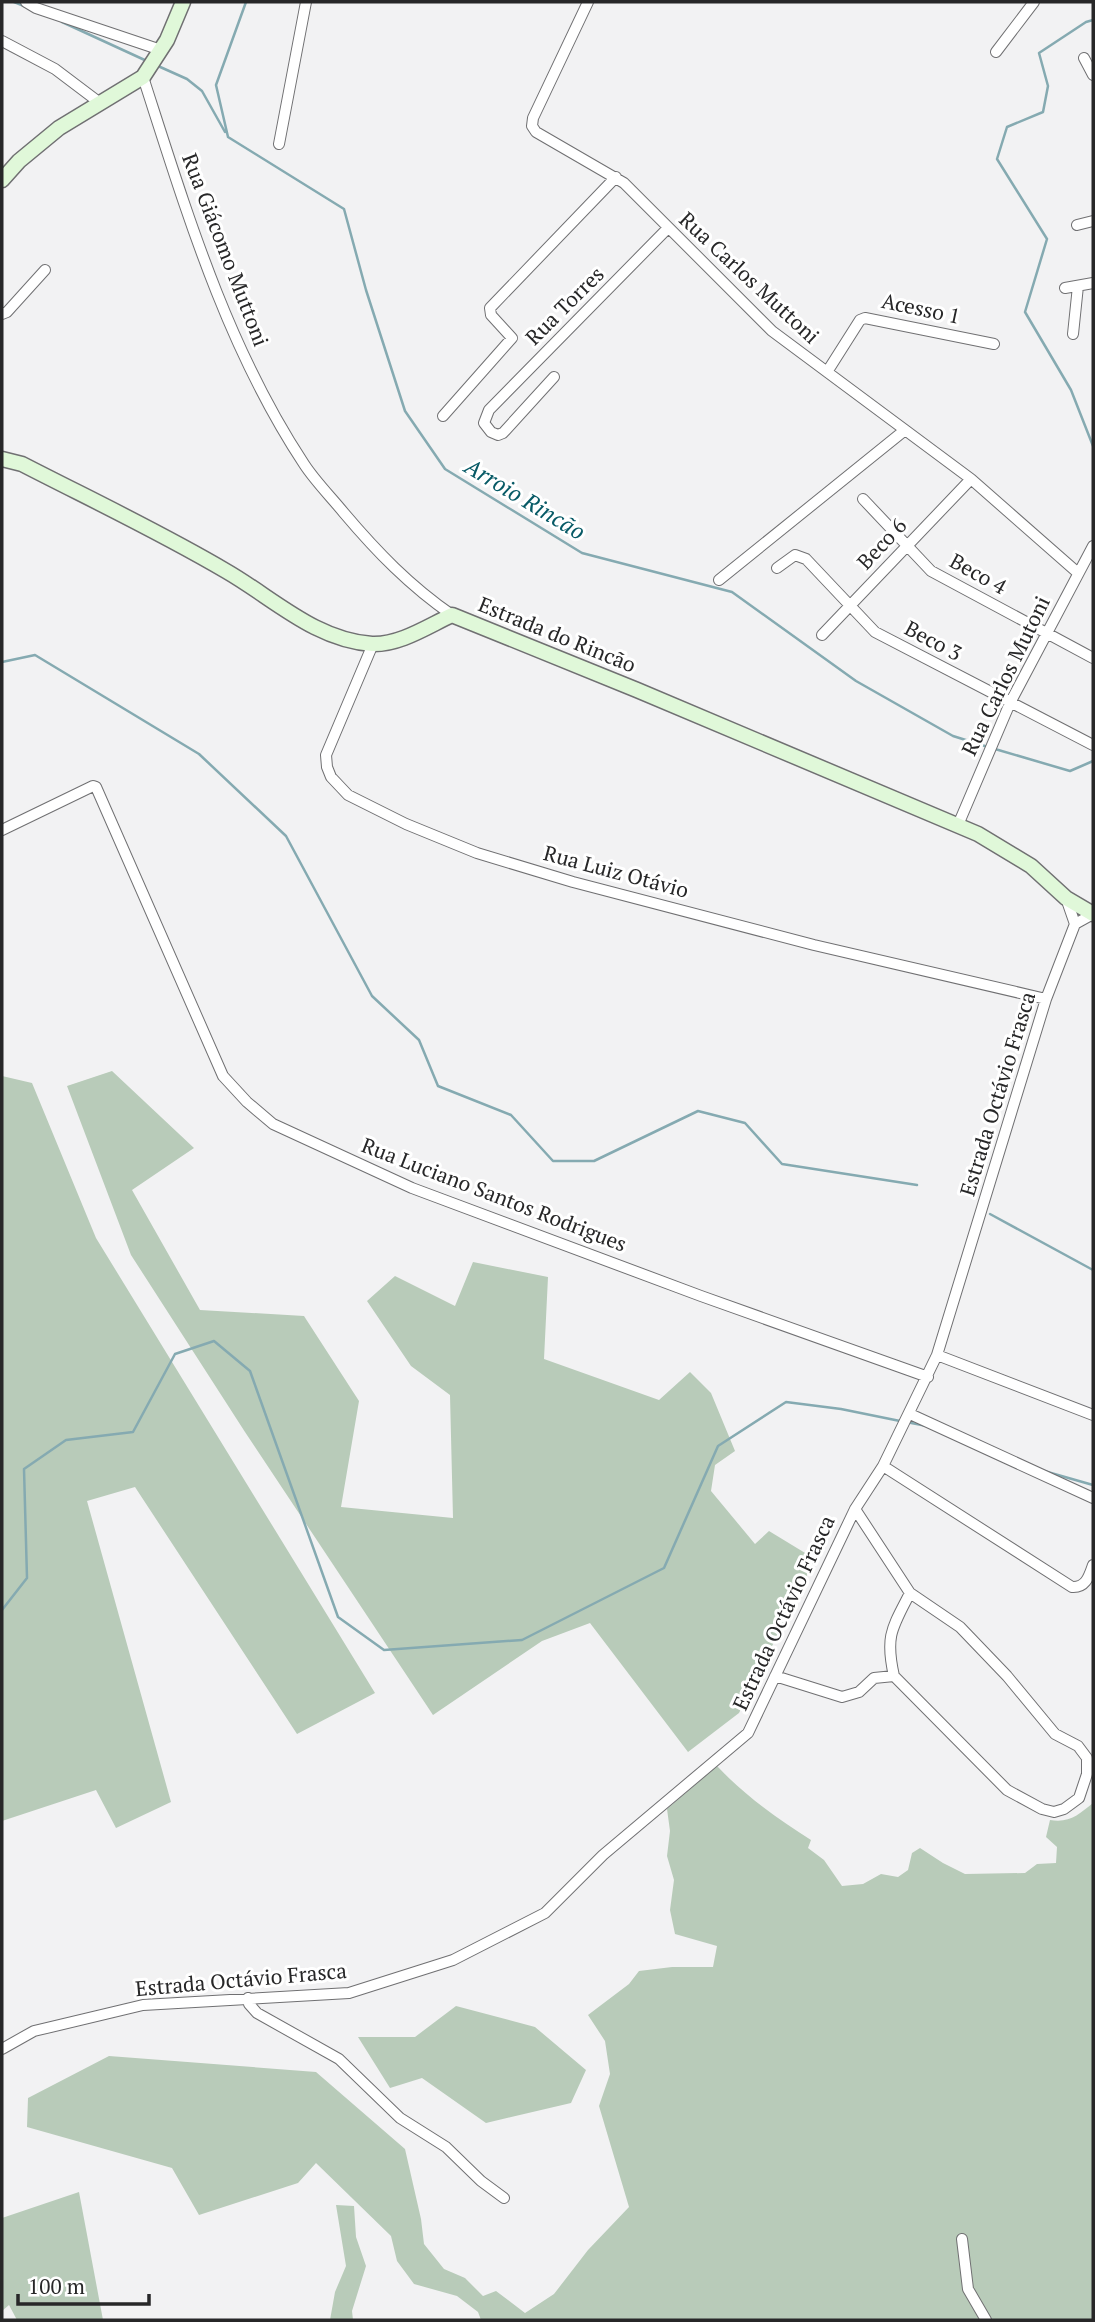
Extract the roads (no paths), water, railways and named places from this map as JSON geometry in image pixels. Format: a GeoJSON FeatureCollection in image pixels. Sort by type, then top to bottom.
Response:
{"type":"FeatureCollection","features":[{"type":"Feature","properties":{"kind":"street"},"geometry":{"type":"LineString","coordinates":[[26,2],[152,63]]}},
{"type":"Feature","properties":{"kind":"street"},"geometry":{"type":"LineString","coordinates":[[2,180],[19,161],[59,128],[100,103],[152,63],[167,40],[183,2]]}},
{"type":"Feature","properties":{"kind":"street"},"geometry":{"type":"LineString","coordinates":[[279,144],[306,2]]}},
{"type":"Feature","properties":{"kind":"street","name":"Rua Carlos Muttoni"},"geometry":{"type":"LineString","coordinates":[[588,2],[533,118],[532,126],[536,132],[624,183],[772,331],[971,479],[1078,573]]}},
{"type":"Feature","properties":{"kind":"street"},"geometry":{"type":"LineString","coordinates":[[996,52],[1034,2]]}},
{"type":"Feature","properties":{"kind":"street"},"geometry":{"type":"LineString","coordinates":[[2,41],[55,69],[100,103]]}},
{"type":"Feature","properties":{"kind":"street"},"geometry":{"type":"LineString","coordinates":[[1084,58],[1093,75]]}},
{"type":"Feature","properties":{"kind":"street","name":"Rua Giácomo Muttoni"},"geometry":{"type":"LineString","coordinates":[[152,63],[200,249],[226,316],[271,410],[305,466],[372,546],[420,593],[452,615]]}},
{"type":"Feature","properties":{"kind":"street"},"geometry":{"type":"LineString","coordinates":[[443,416],[512,338],[491,315],[491,308],[616,177]]}},
{"type":"Feature","properties":{"kind":"street"},"geometry":{"type":"LineString","coordinates":[[1077,225],[1093,221]]}},
{"type":"Feature","properties":{"kind":"street","name":"Rua Torres"},"geometry":{"type":"LineString","coordinates":[[554,377],[503,433],[498,435],[491,432],[484,423],[489,410],[668,228]]}},
{"type":"Feature","properties":{"kind":"street"},"geometry":{"type":"LineString","coordinates":[[2,314],[7,312],[45,270]]}},
{"type":"Feature","properties":{"kind":"street"},"geometry":{"type":"LineString","coordinates":[[1065,288],[1093,283]]}},
{"type":"Feature","properties":{"kind":"street"},"geometry":{"type":"LineString","coordinates":[[1073,334],[1078,286]]}},
{"type":"Feature","properties":{"kind":"street","name":"Acesso 1"},"geometry":{"type":"LineString","coordinates":[[827,372],[860,320],[865,317],[994,344]]}},
{"type":"Feature","properties":{"kind":"street"},"geometry":{"type":"LineString","coordinates":[[719,580],[905,430]]}},
{"type":"Feature","properties":{"kind":"street","name":"Estrada do Rincão"},"geometry":{"type":"LineString","coordinates":[[2,459],[22,464],[227,571],[313,627],[343,639],[373,644],[404,638],[452,615],[978,834],[1031,866],[1066,898],[1093,914]]}},
{"type":"Feature","properties":{"kind":"street","name":"Beco 6"},"geometry":{"type":"LineString","coordinates":[[822,635],[971,479]]}},
{"type":"Feature","properties":{"kind":"street","name":"Beco 4"},"geometry":{"type":"LineString","coordinates":[[863,499],[931,571],[1093,658]]}},
{"type":"Feature","properties":{"kind":"street","name":"Rua Carlos Mutoni"},"geometry":{"type":"LineString","coordinates":[[958,825],[1010,703],[1093,546]]}},
{"type":"Feature","properties":{"kind":"street","name":"Beco 3"},"geometry":{"type":"LineString","coordinates":[[777,568],[795,555],[806,559],[875,632],[1093,746]]}},
{"type":"Feature","properties":{"kind":"street","name":"Rua Luiz Otávio"},"geometry":{"type":"LineString","coordinates":[[373,644],[326,755],[331,777],[348,795],[406,824],[477,853],[573,882],[814,945],[1046,999]]}},
{"type":"Feature","properties":{"kind":"street","name":"Rua Luciano Santos Rodrigues"},"geometry":{"type":"LineString","coordinates":[[2,830],[93,786],[96,787],[223,1076],[247,1102],[273,1124],[412,1188],[928,1377]]}},
{"type":"Feature","properties":{"kind":"street"},"geometry":{"type":"LineString","coordinates":[[1066,898],[1074,924],[1093,914]]}},
{"type":"Feature","properties":{"kind":"street","name":"Estrada Octávio Frasca"},"geometry":{"type":"LineString","coordinates":[[2,2049],[34,2031],[143,2005],[349,1993],[453,1960],[545,1913],[603,1855],[748,1733],[855,1509],[883,1466],[937,1355],[1046,999],[1074,924]]}},
{"type":"Feature","properties":{"kind":"street"},"geometry":{"type":"LineString","coordinates":[[937,1355],[1093,1415]]}},
{"type":"Feature","properties":{"kind":"street"},"geometry":{"type":"LineString","coordinates":[[910,1414],[1093,1498]]}},
{"type":"Feature","properties":{"kind":"street"},"geometry":{"type":"LineString","coordinates":[[883,1466],[1072,1587],[1086,1583],[1093,1565]]}},
{"type":"Feature","properties":{"kind":"street"},"geometry":{"type":"LineString","coordinates":[[855,1509],[910,1593],[960,1627],[1007,1676],[1055,1734],[1078,1746],[1087,1758],[1087,1774],[1079,1798],[1064,1810],[1054,1812],[1042,1809],[1007,1790],[894,1676],[888,1653],[890,1631],[910,1593]]}},
{"type":"Feature","properties":{"kind":"street"},"geometry":{"type":"LineString","coordinates":[[775,1676],[842,1697],[859,1692],[874,1678],[894,1676]]}},
{"type":"Feature","properties":{"kind":"street"},"geometry":{"type":"LineString","coordinates":[[248,1998],[249,2004],[257,2013],[339,2059],[400,2118],[446,2147],[481,2181],[504,2198]]}},
{"type":"Feature","properties":{"kind":"street"},"geometry":{"type":"LineString","coordinates":[[962,2239],[968,2289],[986,2320]]}},
{"type":"Feature","properties":{"kind":"waterway"},"geometry":{"type":"LineString","coordinates":[[14,2],[24,6]]}},
{"type":"Feature","properties":{"kind":"waterway","name":"Arroio Rincão"},"geometry":{"type":"LineString","coordinates":[[246,2],[216,85],[228,137],[344,209],[366,290],[405,411],[445,469],[582,553],[732,592],[856,681],[953,736],[988,747]]}},
{"type":"Feature","properties":{"kind":"waterway"},"geometry":{"type":"LineString","coordinates":[[1093,20],[1039,53],[1048,86],[1043,112],[1007,127],[997,159],[1047,239],[1025,312],[1071,390],[1093,446]]}},
{"type":"Feature","properties":{"kind":"waterway"},"geometry":{"type":"LineString","coordinates":[[62,22],[149,62]]}},
{"type":"Feature","properties":{"kind":"waterway"},"geometry":{"type":"LineString","coordinates":[[158,66],[187,79],[202,91],[225,132]]}},
{"type":"Feature","properties":{"kind":"waterway"},"geometry":{"type":"LineString","coordinates":[[2,662],[35,655],[199,754],[286,836],[372,996],[419,1040],[438,1086],[511,1115],[553,1161],[594,1161],[698,1111],[745,1123],[782,1164],[917,1185]]}},
{"type":"Feature","properties":{"kind":"waterway","name":"Arroio Rincão"},"geometry":{"type":"LineString","coordinates":[[995,749],[1070,771],[1093,761]]}},
{"type":"Feature","properties":{"kind":"waterway"},"geometry":{"type":"LineString","coordinates":[[990,1214],[1093,1270]]}},
{"type":"Feature","properties":{"kind":"waterway"},"geometry":{"type":"LineString","coordinates":[[2,1610],[27,1578],[24,1469],[66,1440],[133,1432],[175,1354],[214,1341],[250,1371],[338,1617],[384,1650],[522,1640],[664,1568],[718,1446],[786,1402],[841,1409],[900,1421]]}},
{"type":"Feature","properties":{"kind":"waterway"},"geometry":{"type":"LineString","coordinates":[[906,1422],[927,1426]]}},
{"type":"Feature","properties":{"kind":"waterway"},"geometry":{"type":"LineString","coordinates":[[1044,1471],[1093,1485]]}}]}
